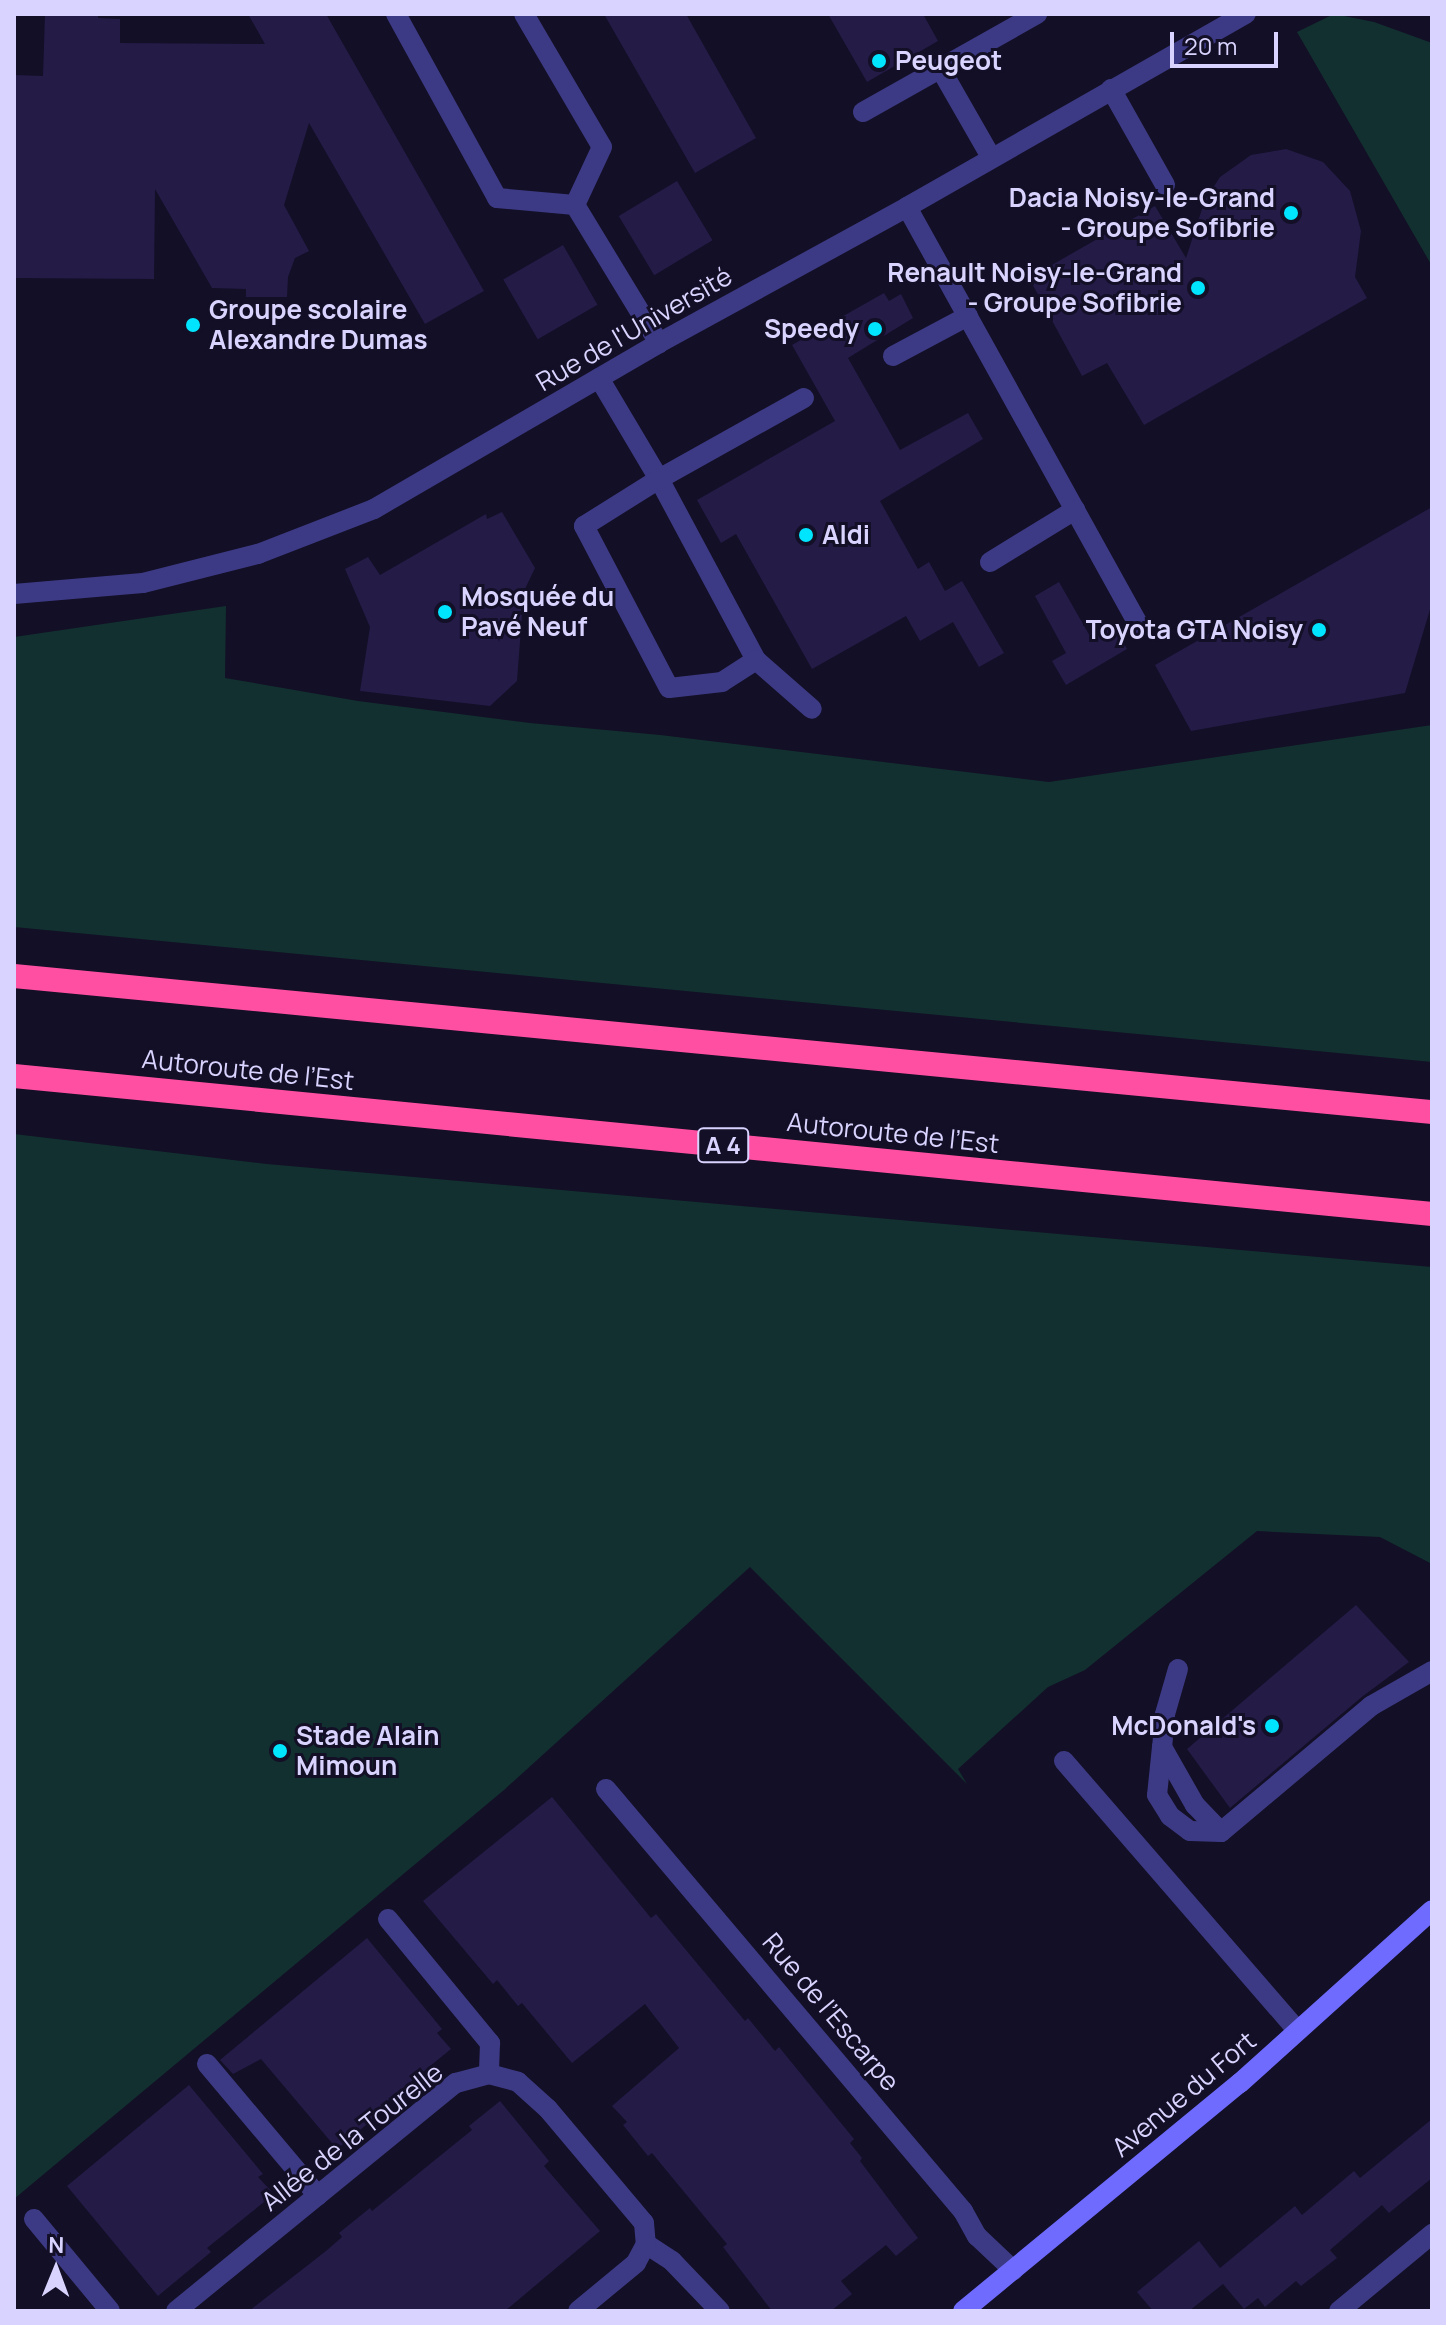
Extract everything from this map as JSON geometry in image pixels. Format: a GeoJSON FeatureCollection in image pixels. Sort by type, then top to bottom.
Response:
{"type":"FeatureCollection","features":[{"type":"Feature","properties":{"kind":"highway"},"geometry":{"type":"LineString","coordinates":[[14,976],[1432,1112]]}},
{"type":"Feature","properties":{"kind":"highway","name":"Autoroute de l’Est"},"geometry":{"type":"LineString","coordinates":[[14,1076],[1432,1214]]}},
{"type":"Feature","properties":{"kind":"main road","name":"Avenue du Fort"},"geometry":{"type":"LineString","coordinates":[[963,2311],[1240,2083],[1432,1910]]}},
{"type":"Feature","properties":{"kind":"street"},"geometry":{"type":"LineString","coordinates":[[396,14],[497,198],[575,205]]}},
{"type":"Feature","properties":{"kind":"street"},"geometry":{"type":"LineString","coordinates":[[524,14],[602,147],[575,205]]}},
{"type":"Feature","properties":{"kind":"street"},"geometry":{"type":"LineString","coordinates":[[863,112],[1037,14]]}},
{"type":"Feature","properties":{"kind":"street","name":"Rue de l'Université"},"geometry":{"type":"LineString","coordinates":[[14,594],[143,583],[258,554],[374,509],[659,343],[907,207],[1246,14]]}},
{"type":"Feature","properties":{"kind":"street"},"geometry":{"type":"LineString","coordinates":[[940,68],[991,157]]}},
{"type":"Feature","properties":{"kind":"street"},"geometry":{"type":"LineString","coordinates":[[1111,89],[1165,185]]}},
{"type":"Feature","properties":{"kind":"street"},"geometry":{"type":"LineString","coordinates":[[575,205],[659,343]]}},
{"type":"Feature","properties":{"kind":"street"},"geometry":{"type":"LineString","coordinates":[[907,207],[1140,627]]}},
{"type":"Feature","properties":{"kind":"street"},"geometry":{"type":"LineString","coordinates":[[893,356],[968,316]]}},
{"type":"Feature","properties":{"kind":"street"},"geometry":{"type":"LineString","coordinates":[[599,378],[659,479],[756,660],[812,709]]}},
{"type":"Feature","properties":{"kind":"street"},"geometry":{"type":"LineString","coordinates":[[756,660],[722,682],[669,688],[584,526],[659,479],[804,398]]}},
{"type":"Feature","properties":{"kind":"street"},"geometry":{"type":"LineString","coordinates":[[990,562],[1075,510]]}},
{"type":"Feature","properties":{"kind":"street"},"geometry":{"type":"LineString","coordinates":[[1178,1669],[1165,1714],[1157,1795],[1170,1816],[1190,1831],[1221,1832],[1371,1706],[1432,1671]]}},
{"type":"Feature","properties":{"kind":"street"},"geometry":{"type":"LineString","coordinates":[[1162,1747],[1195,1805],[1221,1832]]}},
{"type":"Feature","properties":{"kind":"street"},"geometry":{"type":"LineString","coordinates":[[1064,1761],[1297,2030]]}},
{"type":"Feature","properties":{"kind":"street","name":"Rue de l’Escarpe"},"geometry":{"type":"LineString","coordinates":[[606,1789],[963,2211],[977,2236],[1013,2270]]}},
{"type":"Feature","properties":{"kind":"street"},"geometry":{"type":"LineString","coordinates":[[388,1919],[490,2043],[489,2074],[518,2082],[548,2109],[644,2223],[646,2244],[636,2263],[578,2311]]}},
{"type":"Feature","properties":{"kind":"street"},"geometry":{"type":"LineString","coordinates":[[207,2064],[318,2196]]}},
{"type":"Feature","properties":{"kind":"street","name":"Allée de la Tourelle"},"geometry":{"type":"LineString","coordinates":[[176,2311],[456,2083],[489,2074]]}},
{"type":"Feature","properties":{"kind":"street"},"geometry":{"type":"LineString","coordinates":[[34,2219],[110,2311]]}},
{"type":"Feature","properties":{"kind":"street"},"geometry":{"type":"LineString","coordinates":[[1339,2311],[1432,2234]]}},
{"type":"Feature","properties":{"kind":"street"},"geometry":{"type":"LineString","coordinates":[[646,2244],[672,2261],[720,2311]]}},
{"type":"Feature","properties":{"kind":"green space"},"geometry":{"type":"Polygon","coordinates":[[[1334,14],[1374,22],[1432,43],[1432,266],[1297,32],[1334,14]]]}},
{"type":"Feature","properties":{"kind":"green space"},"geometry":{"type":"Polygon","coordinates":[[[226,606],[225,678],[358,701],[530,723],[660,735],[1049,782],[1432,725],[1432,1062],[14,927],[14,637],[226,606]]]}},
{"type":"Feature","properties":{"kind":"green space"},"geometry":{"type":"Polygon","coordinates":[[[14,1134],[267,1164],[1432,1267],[1432,1564],[1380,1537],[1257,1531],[1085,1670],[1048,1687],[958,1769],[967,1784],[750,1567],[504,1790],[14,2199],[14,1134]]]}},
{"type":"Feature","properties":{"kind":"building"},"geometry":{"type":"Polygon","coordinates":[[[45,14],[98,14],[98,18],[120,19],[120,43],[265,44],[248,14],[326,14],[484,291],[425,324],[309,123],[284,205],[309,251],[295,258],[288,277],[287,297],[246,297],[246,289],[212,288],[155,189],[154,279],[14,278],[14,75],[43,76],[45,14]]]}},
{"type":"Feature","properties":{"kind":"building"},"geometry":{"type":"Polygon","coordinates":[[[604,14],[686,14],[756,138],[695,173],[604,14]]]}},
{"type":"Feature","properties":{"kind":"building","name":"Peugeot"},"geometry":{"type":"Polygon","coordinates":[[[828,14],[923,14],[938,41],[867,82],[828,14]]]}},
{"type":"Feature","properties":{"kind":"building","name":"Renault Noisy-le-Grand - Groupe Sofibrie"},"geometry":{"type":"Polygon","coordinates":[[[1286,149],[1323,162],[1350,191],[1361,231],[1355,277],[1367,298],[1144,425],[1107,363],[1082,376],[1029,278],[1155,206],[1186,258],[1205,200],[1220,177],[1251,155],[1286,149]]]}},
{"type":"Feature","properties":{"kind":"building"},"geometry":{"type":"Polygon","coordinates":[[[677,181],[713,240],[654,275],[619,216],[677,181]]]}},
{"type":"Feature","properties":{"kind":"building"},"geometry":{"type":"Polygon","coordinates":[[[563,245],[598,305],[538,339],[503,280],[563,245]]]}},
{"type":"Feature","properties":{"kind":"building"},"geometry":{"type":"Polygon","coordinates":[[[884,293],[889,301],[901,294],[913,318],[848,358],[900,450],[968,413],[983,439],[880,501],[918,569],[929,562],[945,591],[962,581],[1004,653],[979,667],[953,622],[920,641],[906,616],[812,669],[736,534],[721,543],[697,500],[835,421],[792,345],[884,293]]]}},
{"type":"Feature","properties":{"kind":"building","name":"Toyota GTA Noisy"},"geometry":{"type":"Polygon","coordinates":[[[1432,507],[1432,603],[1405,693],[1191,731],[1155,665],[1432,507]]]}},
{"type":"Feature","properties":{"kind":"building","name":"Mosquée du Pavé Neuf"},"geometry":{"type":"Polygon","coordinates":[[[502,512],[535,568],[525,589],[531,609],[522,615],[517,681],[490,706],[360,691],[370,627],[345,569],[368,557],[380,575],[486,514],[487,519],[502,512]]]}},
{"type":"Feature","properties":{"kind":"building"},"geometry":{"type":"Polygon","coordinates":[[[1059,582],[1091,638],[1113,625],[1127,649],[1066,685],[1052,661],[1066,653],[1035,596],[1059,582]]]}},
{"type":"Feature","properties":{"kind":"building","name":"McDonald's"},"geometry":{"type":"Polygon","coordinates":[[[1356,1605],[1409,1662],[1363,1696],[1230,1808],[1187,1749],[1356,1605]]]}},
{"type":"Feature","properties":{"kind":"building"},"geometry":{"type":"Polygon","coordinates":[[[552,1797],[651,1918],[656,1914],[745,2021],[748,2018],[775,2051],[779,2047],[854,2139],[850,2143],[862,2158],[860,2161],[918,2238],[896,2256],[886,2245],[841,2281],[852,2294],[831,2311],[772,2311],[723,2247],[727,2244],[652,2153],[648,2156],[623,2125],[627,2122],[612,2106],[679,2048],[645,2004],[572,2063],[522,2003],[518,2006],[497,1980],[493,1984],[423,1901],[552,1797]]]}},
{"type":"Feature","properties":{"kind":"building"},"geometry":{"type":"Polygon","coordinates":[[[367,1938],[442,2029],[437,2033],[451,2049],[386,2102],[389,2106],[337,2149],[261,2059],[233,2074],[220,2060],[367,1938]]]}},
{"type":"Feature","properties":{"kind":"building"},"geometry":{"type":"Polygon","coordinates":[[[189,2085],[263,2174],[258,2177],[274,2194],[207,2248],[211,2252],[158,2296],[67,2186],[189,2085]]]}},
{"type":"Feature","properties":{"kind":"building"},"geometry":{"type":"Polygon","coordinates":[[[500,2101],[549,2161],[544,2166],[600,2231],[505,2311],[249,2311],[326,2251],[342,2237],[339,2233],[370,2208],[372,2211],[472,2130],[469,2126],[500,2101]]]}},
{"type":"Feature","properties":{"kind":"building"},"geometry":{"type":"Polygon","coordinates":[[[1432,2119],[1432,2178],[1389,2213],[1382,2205],[1330,2250],[1337,2258],[1301,2286],[1296,2281],[1265,2307],[1258,2298],[1244,2309],[1223,2284],[1189,2311],[1153,2311],[1137,2292],[1199,2241],[1220,2268],[1295,2206],[1302,2215],[1354,2171],[1360,2178],[1432,2119]]]}},
{"type":"Feature","properties":{"kind":"place","name":"Peugeot"},"geometry":{"type":"Point","coordinates":[879,61]}},
{"type":"Feature","properties":{"kind":"place","name":"Dacia Noisy-le-Grand - Groupe Sofibrie"},"geometry":{"type":"Point","coordinates":[1291,213]}},
{"type":"Feature","properties":{"kind":"place","name":"Renault Noisy-le-Grand - Groupe Sofibrie"},"geometry":{"type":"Point","coordinates":[1198,288]}},
{"type":"Feature","properties":{"kind":"place","name":"Groupe scolaire Alexandre Dumas"},"geometry":{"type":"Point","coordinates":[193,325]}},
{"type":"Feature","properties":{"kind":"place","name":"Speedy"},"geometry":{"type":"Point","coordinates":[875,329]}},
{"type":"Feature","properties":{"kind":"place","name":"Aldi"},"geometry":{"type":"Point","coordinates":[806,535]}},
{"type":"Feature","properties":{"kind":"place","name":"Mosquée du Pavé Neuf"},"geometry":{"type":"Point","coordinates":[445,612]}},
{"type":"Feature","properties":{"kind":"place","name":"Toyota GTA Noisy"},"geometry":{"type":"Point","coordinates":[1319,630]}},
{"type":"Feature","properties":{"kind":"place","name":"McDonald's"},"geometry":{"type":"Point","coordinates":[1272,1726]}},
{"type":"Feature","properties":{"kind":"place","name":"Stade Alain Mimoun"},"geometry":{"type":"Point","coordinates":[280,1751]}}]}
